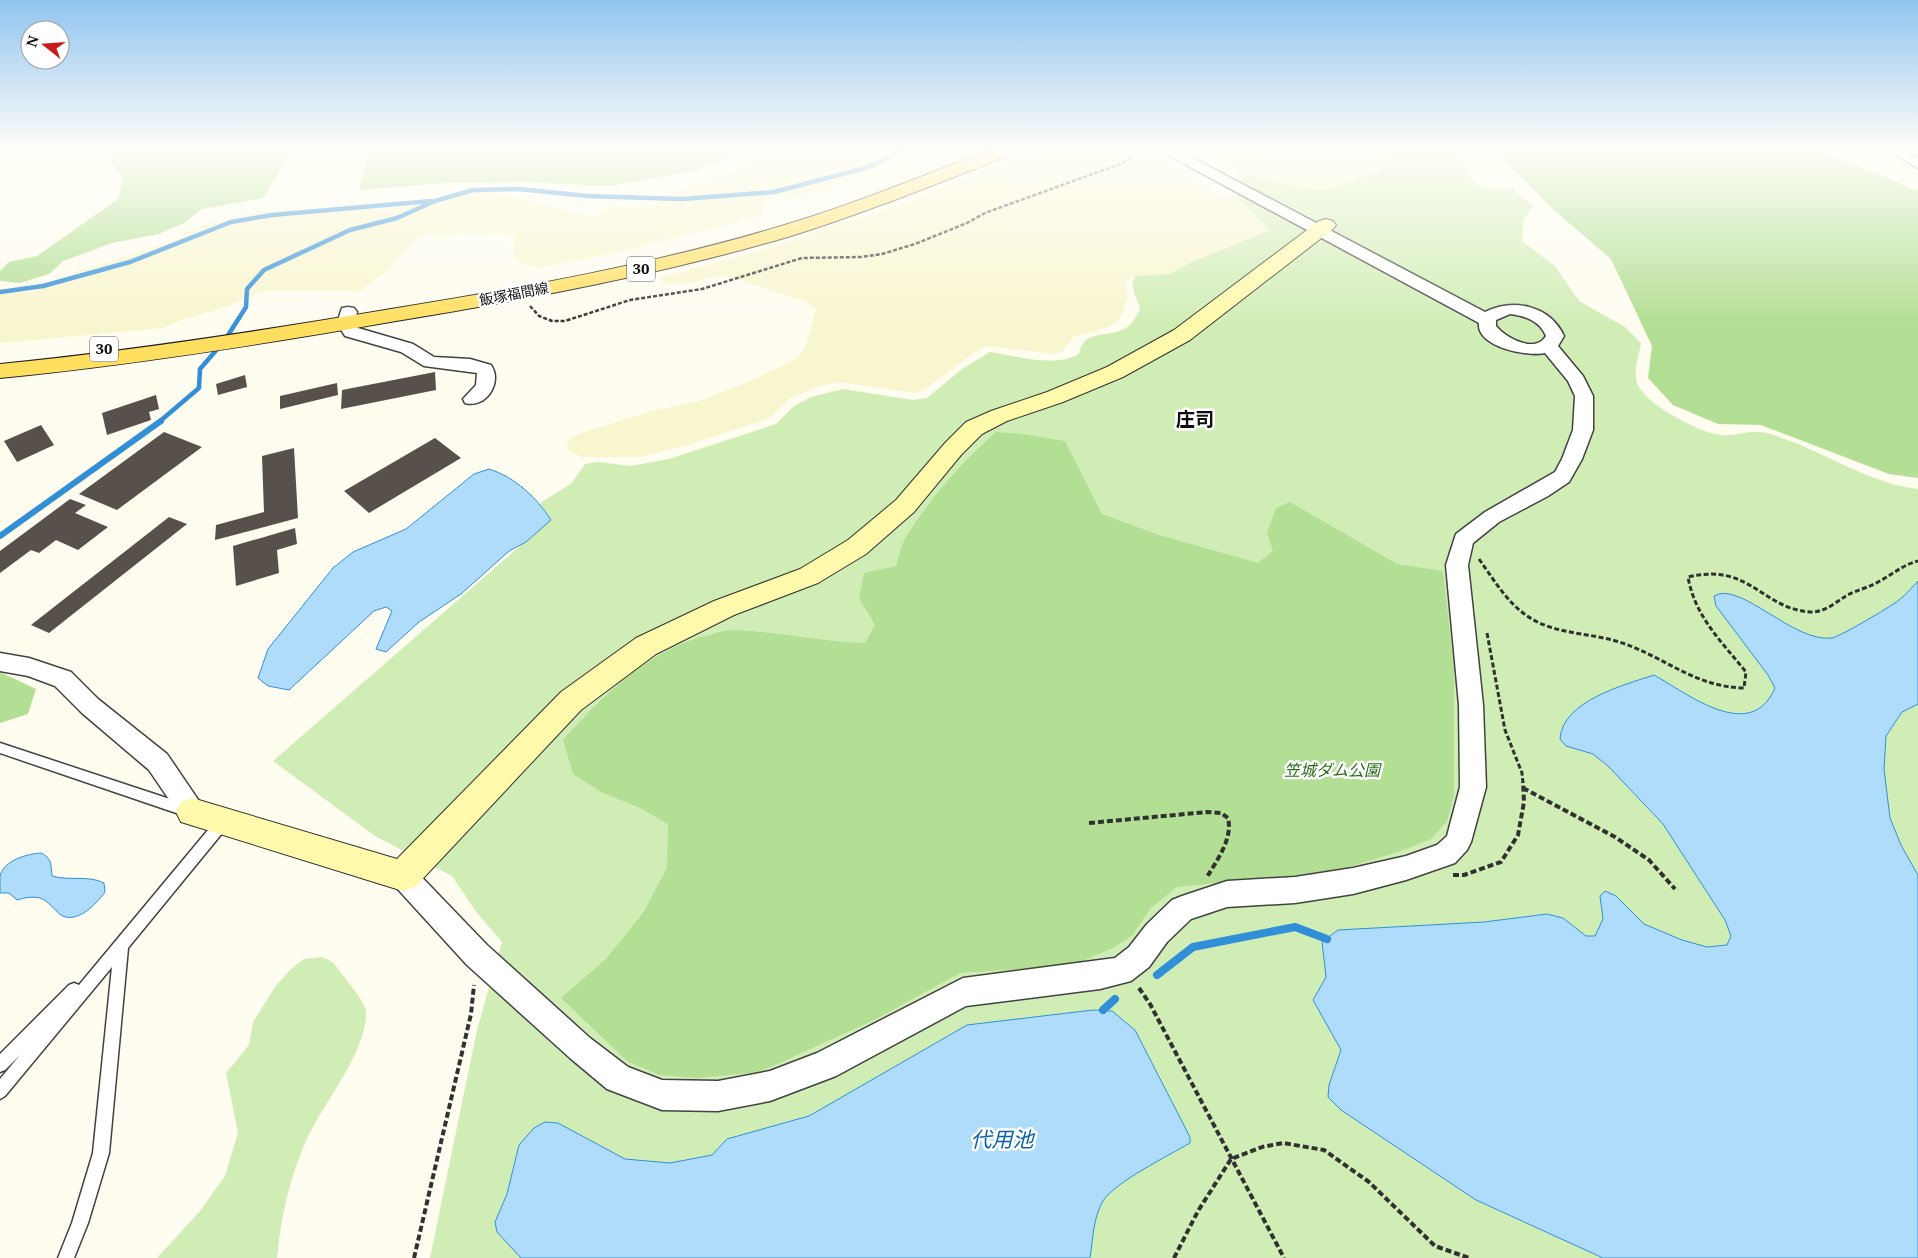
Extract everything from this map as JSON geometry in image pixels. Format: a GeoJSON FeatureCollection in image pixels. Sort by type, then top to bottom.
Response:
{"type":"FeatureCollection","features":[{"type":"Feature","properties":{"kind":"main road","name":"飯塚福間線"},"geometry":{"type":"LineString","coordinates":[[0,371],[203,341],[347,317],[540,279],[691,246],[755,229],[824,207]]}},
{"type":"Feature","properties":{"kind":"main road","name":"飯塚福間線"},"geometry":{"type":"LineString","coordinates":[[347,317],[518,293],[654,267],[787,230],[858,207]]}},
{"type":"Feature","properties":{"kind":"main road","name":"飯塚福間線"},"geometry":{"type":"LineString","coordinates":[[0,360],[151,344],[203,341]]}},
{"type":"Feature","properties":{"kind":"street"},"geometry":{"type":"LineString","coordinates":[[1282,207],[1494,315]]}},
{"type":"Feature","properties":{"kind":"street"},"geometry":{"type":"LineString","coordinates":[[1286,207],[1323,227]]}},
{"type":"Feature","properties":{"kind":"street"},"geometry":{"type":"LineString","coordinates":[[403,876],[571,701],[646,646],[724,608],[809,576],[857,547],[904,506],[953,449],[974,428],[999,416],[1055,397],[1115,372],[1182,335],[1323,227]]}},
{"type":"Feature","properties":{"kind":"street"},"geometry":{"type":"LineString","coordinates":[[1510,309],[1531,313],[1548,323],[1555,336],[1553,342],[1541,348],[1523,349],[1504,343],[1490,333],[1487,327],[1494,315],[1510,309]]}},
{"type":"Feature","properties":{"kind":"street"},"geometry":{"type":"LineString","coordinates":[[347,317],[351,332],[407,348],[430,362],[470,365],[484,369],[488,376],[488,381],[482,392],[472,400]]}},
{"type":"Feature","properties":{"kind":"street"},"geometry":{"type":"LineString","coordinates":[[0,662],[29,667],[63,680],[90,706],[158,762],[192,812],[403,876],[477,955],[580,1048],[618,1078],[662,1095],[718,1096],[770,1086],[825,1065],[963,992],[1100,976],[1121,971],[1139,956],[1157,933],[1182,909],[1227,894],[1295,890],[1353,881],[1406,868],[1446,854],[1458,842],[1473,788],[1471,705],[1457,564],[1463,539],[1492,517],[1541,491],[1562,477],[1572,460],[1583,430],[1584,396],[1577,380],[1564,362],[1548,346]]}},
{"type":"Feature","properties":{"kind":"lane"},"geometry":{"type":"LineString","coordinates":[[0,748],[192,812]]}},
{"type":"Feature","properties":{"kind":"lane"},"geometry":{"type":"LineString","coordinates":[[0,1091],[223,822]]}},
{"type":"Feature","properties":{"kind":"lane"},"geometry":{"type":"LineString","coordinates":[[0,1065],[121,943]]}},
{"type":"Feature","properties":{"kind":"lane"},"geometry":{"type":"LineString","coordinates":[[66,1258],[80,1223],[101,1153],[121,943]]}},
{"type":"Feature","properties":{"kind":"path"},"geometry":{"type":"LineString","coordinates":[[518,293],[539,316],[552,321],[564,321],[630,300],[702,289],[802,258],[860,258],[882,254],[924,241],[1003,207]]}},
{"type":"Feature","properties":{"kind":"path"},"geometry":{"type":"LineString","coordinates":[[1463,539],[1506,594],[1531,618],[1574,634],[1626,644],[1697,680],[1725,689],[1744,688],[1746,672],[1699,615],[1689,594],[1688,577],[1700,572],[1740,579],[1799,610],[1813,612],[1824,610],[1850,594],[1881,581],[1902,564],[1918,561]]}},
{"type":"Feature","properties":{"kind":"path"},"geometry":{"type":"LineString","coordinates":[[1523,787],[1615,837],[1649,860],[1675,890]]}},
{"type":"Feature","properties":{"kind":"path"},"geometry":{"type":"LineString","coordinates":[[1089,824],[1206,812],[1220,813],[1227,816],[1231,823],[1230,832],[1191,906]]}},
{"type":"Feature","properties":{"kind":"path"},"geometry":{"type":"LineString","coordinates":[[414,1258],[471,1014],[477,955]]}},
{"type":"Feature","properties":{"kind":"path"},"geometry":{"type":"LineString","coordinates":[[1121,971],[1138,987],[1150,1004],[1284,1258]]}},
{"type":"Feature","properties":{"kind":"path"},"geometry":{"type":"LineString","coordinates":[[1174,1258],[1198,1211],[1232,1159],[1262,1147],[1283,1143],[1324,1150],[1369,1182],[1435,1246],[1469,1258]]}},
{"type":"Feature","properties":{"kind":"shaded area"},"geometry":{"type":"Polygon","coordinates":[[[399,207],[553,207],[596,218],[608,207],[764,207],[761,216],[622,251],[549,266],[537,267],[519,263],[513,253],[516,235],[476,233],[420,236],[384,273],[360,291],[272,290],[258,293],[223,308],[181,320],[163,328],[0,343],[0,289],[32,292],[49,286],[76,272],[185,237],[183,232],[221,220],[258,212],[298,209],[389,209],[399,207]]]}},
{"type":"Feature","properties":{"kind":"shaded area"},"geometry":{"type":"Polygon","coordinates":[[[893,207],[1247,207],[1270,230],[1190,263],[1170,274],[1135,276],[1125,282],[1128,298],[1119,320],[1108,327],[1073,337],[1062,352],[1054,354],[986,346],[925,389],[915,393],[839,382],[817,387],[792,397],[768,419],[687,445],[640,457],[581,457],[567,449],[568,441],[578,434],[652,411],[700,401],[751,381],[798,358],[806,345],[816,309],[801,300],[723,275],[690,283],[667,284],[662,282],[661,277],[756,252],[893,207]]]}},
{"type":"Feature","properties":{"kind":"green space"},"geometry":{"type":"Polygon","coordinates":[[[107,207],[215,207],[202,209],[184,223],[159,234],[112,243],[63,261],[49,274],[20,283],[0,281],[0,271],[9,262],[37,256],[107,207]]]}},
{"type":"Feature","properties":{"kind":"green space","name":"笠城ダム公園"},"geometry":{"type":"Polygon","coordinates":[[[1247,207],[1533,207],[1524,219],[1522,241],[1555,266],[1579,301],[1625,327],[1641,343],[1636,368],[1637,383],[1641,391],[1659,407],[1696,427],[1715,434],[1728,435],[1756,432],[1773,435],[1886,482],[1918,489],[1918,1258],[430,1258],[477,1030],[502,942],[477,913],[452,876],[375,836],[273,761],[550,520],[540,503],[571,484],[585,464],[597,462],[631,466],[669,459],[776,424],[794,406],[811,397],[843,389],[913,400],[927,398],[962,369],[990,352],[1047,361],[1069,358],[1079,354],[1082,346],[1091,337],[1118,331],[1132,323],[1140,310],[1132,285],[1135,276],[1170,274],[1190,263],[1270,230],[1247,207]]]}},
{"type":"Feature","properties":{"kind":"green space"},"geometry":{"type":"Polygon","coordinates":[[[1551,207],[1918,207],[1918,478],[1889,474],[1761,425],[1718,424],[1673,405],[1648,378],[1652,346],[1611,259],[1551,207]]]}},
{"type":"Feature","properties":{"kind":"green space"},"geometry":{"type":"Polygon","coordinates":[[[996,432],[1023,434],[1065,441],[1102,514],[1159,535],[1258,563],[1273,551],[1267,533],[1276,508],[1290,502],[1397,564],[1443,571],[1454,669],[1454,795],[1447,821],[1431,839],[1401,851],[1333,872],[1177,887],[1150,909],[1132,936],[1113,948],[1080,962],[1038,968],[960,973],[874,1020],[760,1072],[698,1078],[659,1075],[627,1061],[561,998],[606,959],[643,913],[667,868],[668,824],[640,808],[601,792],[573,774],[563,740],[594,707],[628,676],[666,651],[687,642],[732,630],[865,643],[875,625],[859,598],[864,573],[896,566],[904,540],[925,508],[959,468],[996,432]]]}},
{"type":"Feature","properties":{"kind":"green space"},"geometry":{"type":"Polygon","coordinates":[[[0,672],[36,689],[28,714],[0,723],[0,672]]]}},
{"type":"Feature","properties":{"kind":"green space"},"geometry":{"type":"Polygon","coordinates":[[[322,957],[334,964],[362,1002],[366,1011],[365,1027],[352,1060],[313,1126],[300,1155],[287,1198],[277,1258],[157,1258],[200,1211],[225,1176],[238,1133],[226,1073],[249,1045],[253,1022],[275,987],[290,970],[304,959],[322,957]]]}},
{"type":"Feature","properties":{"kind":"water"},"geometry":{"type":"Polygon","coordinates":[[[489,469],[508,477],[524,489],[551,520],[526,542],[509,551],[461,594],[419,622],[386,652],[376,649],[392,611],[386,607],[374,611],[289,690],[268,686],[258,678],[268,649],[333,568],[353,552],[406,529],[474,474],[489,469]]]}},
{"type":"Feature","properties":{"kind":"water"},"geometry":{"type":"Polygon","coordinates":[[[1918,581],[1918,704],[1902,712],[1886,736],[1884,769],[1890,818],[1901,845],[1918,875],[1918,1258],[1603,1258],[1476,1200],[1341,1110],[1328,1097],[1329,1085],[1341,1050],[1313,1000],[1326,977],[1322,942],[1338,930],[1484,922],[1547,914],[1563,918],[1586,936],[1595,936],[1603,919],[1600,896],[1605,891],[1616,896],[1644,924],[1682,940],[1707,947],[1727,945],[1731,936],[1725,920],[1663,824],[1608,766],[1593,754],[1566,746],[1560,739],[1563,726],[1571,714],[1596,696],[1654,675],[1718,710],[1735,714],[1751,712],[1764,704],[1775,688],[1768,675],[1716,606],[1714,596],[1725,593],[1738,597],[1801,631],[1817,637],[1832,638],[1894,604],[1918,581]]]}},
{"type":"Feature","properties":{"kind":"water"},"geometry":{"type":"Polygon","coordinates":[[[41,853],[49,860],[52,876],[92,879],[104,883],[105,892],[86,911],[74,917],[61,915],[40,898],[31,897],[17,900],[9,893],[0,893],[0,876],[6,866],[23,856],[41,853]]]}},
{"type":"Feature","properties":{"kind":"water","name":"代用池"},"geometry":{"type":"Polygon","coordinates":[[[1093,1010],[1112,1011],[1135,1030],[1190,1137],[1190,1143],[1130,1178],[1109,1194],[1103,1201],[1097,1214],[1090,1258],[521,1258],[497,1232],[495,1222],[507,1194],[519,1145],[534,1128],[545,1122],[558,1123],[625,1159],[670,1163],[712,1155],[727,1139],[809,1116],[967,1025],[1093,1010]]]}},
{"type":"Feature","properties":{"kind":"building"},"geometry":{"type":"Polygon","coordinates":[[[435,372],[436,390],[341,409],[342,390],[435,372]]]}},
{"type":"Feature","properties":{"kind":"building"},"geometry":{"type":"Polygon","coordinates":[[[245,375],[247,387],[218,395],[216,384],[245,375]]]}},
{"type":"Feature","properties":{"kind":"building"},"geometry":{"type":"Polygon","coordinates":[[[337,383],[338,395],[280,409],[280,396],[337,383]]]}},
{"type":"Feature","properties":{"kind":"building"},"geometry":{"type":"Polygon","coordinates":[[[156,395],[159,409],[149,412],[151,420],[107,435],[102,413],[156,395]]]}},
{"type":"Feature","properties":{"kind":"building"},"geometry":{"type":"Polygon","coordinates":[[[41,425],[54,445],[17,462],[4,441],[41,425]]]}},
{"type":"Feature","properties":{"kind":"building"},"geometry":{"type":"Polygon","coordinates":[[[164,432],[202,447],[117,510],[79,494],[164,432]]]}},
{"type":"Feature","properties":{"kind":"building"},"geometry":{"type":"Polygon","coordinates":[[[435,438],[461,458],[369,513],[344,491],[435,438]]]}},
{"type":"Feature","properties":{"kind":"building"},"geometry":{"type":"Polygon","coordinates":[[[294,448],[298,518],[215,540],[216,525],[264,512],[262,456],[294,448]]]}},
{"type":"Feature","properties":{"kind":"building"},"geometry":{"type":"Polygon","coordinates":[[[70,499],[86,505],[75,513],[108,527],[78,550],[56,540],[39,553],[31,550],[0,573],[0,551],[70,499]]]}},
{"type":"Feature","properties":{"kind":"building"},"geometry":{"type":"Polygon","coordinates":[[[169,517],[187,524],[49,633],[31,625],[169,517]]]}},
{"type":"Feature","properties":{"kind":"building"},"geometry":{"type":"Polygon","coordinates":[[[295,528],[297,544],[277,550],[279,573],[236,586],[233,546],[295,528]]]}},
{"type":"Feature","properties":{"kind":"waterway"},"geometry":{"type":"LineString","coordinates":[[0,292],[43,286],[130,262],[231,222],[272,215],[366,207]]}},
{"type":"Feature","properties":{"kind":"waterway"},"geometry":{"type":"LineString","coordinates":[[159,422],[199,388],[200,369],[225,340],[246,307],[247,289],[264,270],[350,230],[397,218],[422,207]]}},
{"type":"Feature","properties":{"kind":"waterway"},"geometry":{"type":"LineString","coordinates":[[0,536],[161,421]]}},
{"type":"Feature","properties":{"kind":"waterway"},"geometry":{"type":"LineString","coordinates":[[1157,975],[1193,947],[1295,927],[1327,939]]}},
{"type":"Feature","properties":{"kind":"waterway"},"geometry":{"type":"LineString","coordinates":[[1103,1010],[1115,999]]}},
{"type":"Feature","properties":{"kind":"district","name":"庄司"},"geometry":{"type":"Point","coordinates":[1195,419]}}]}
